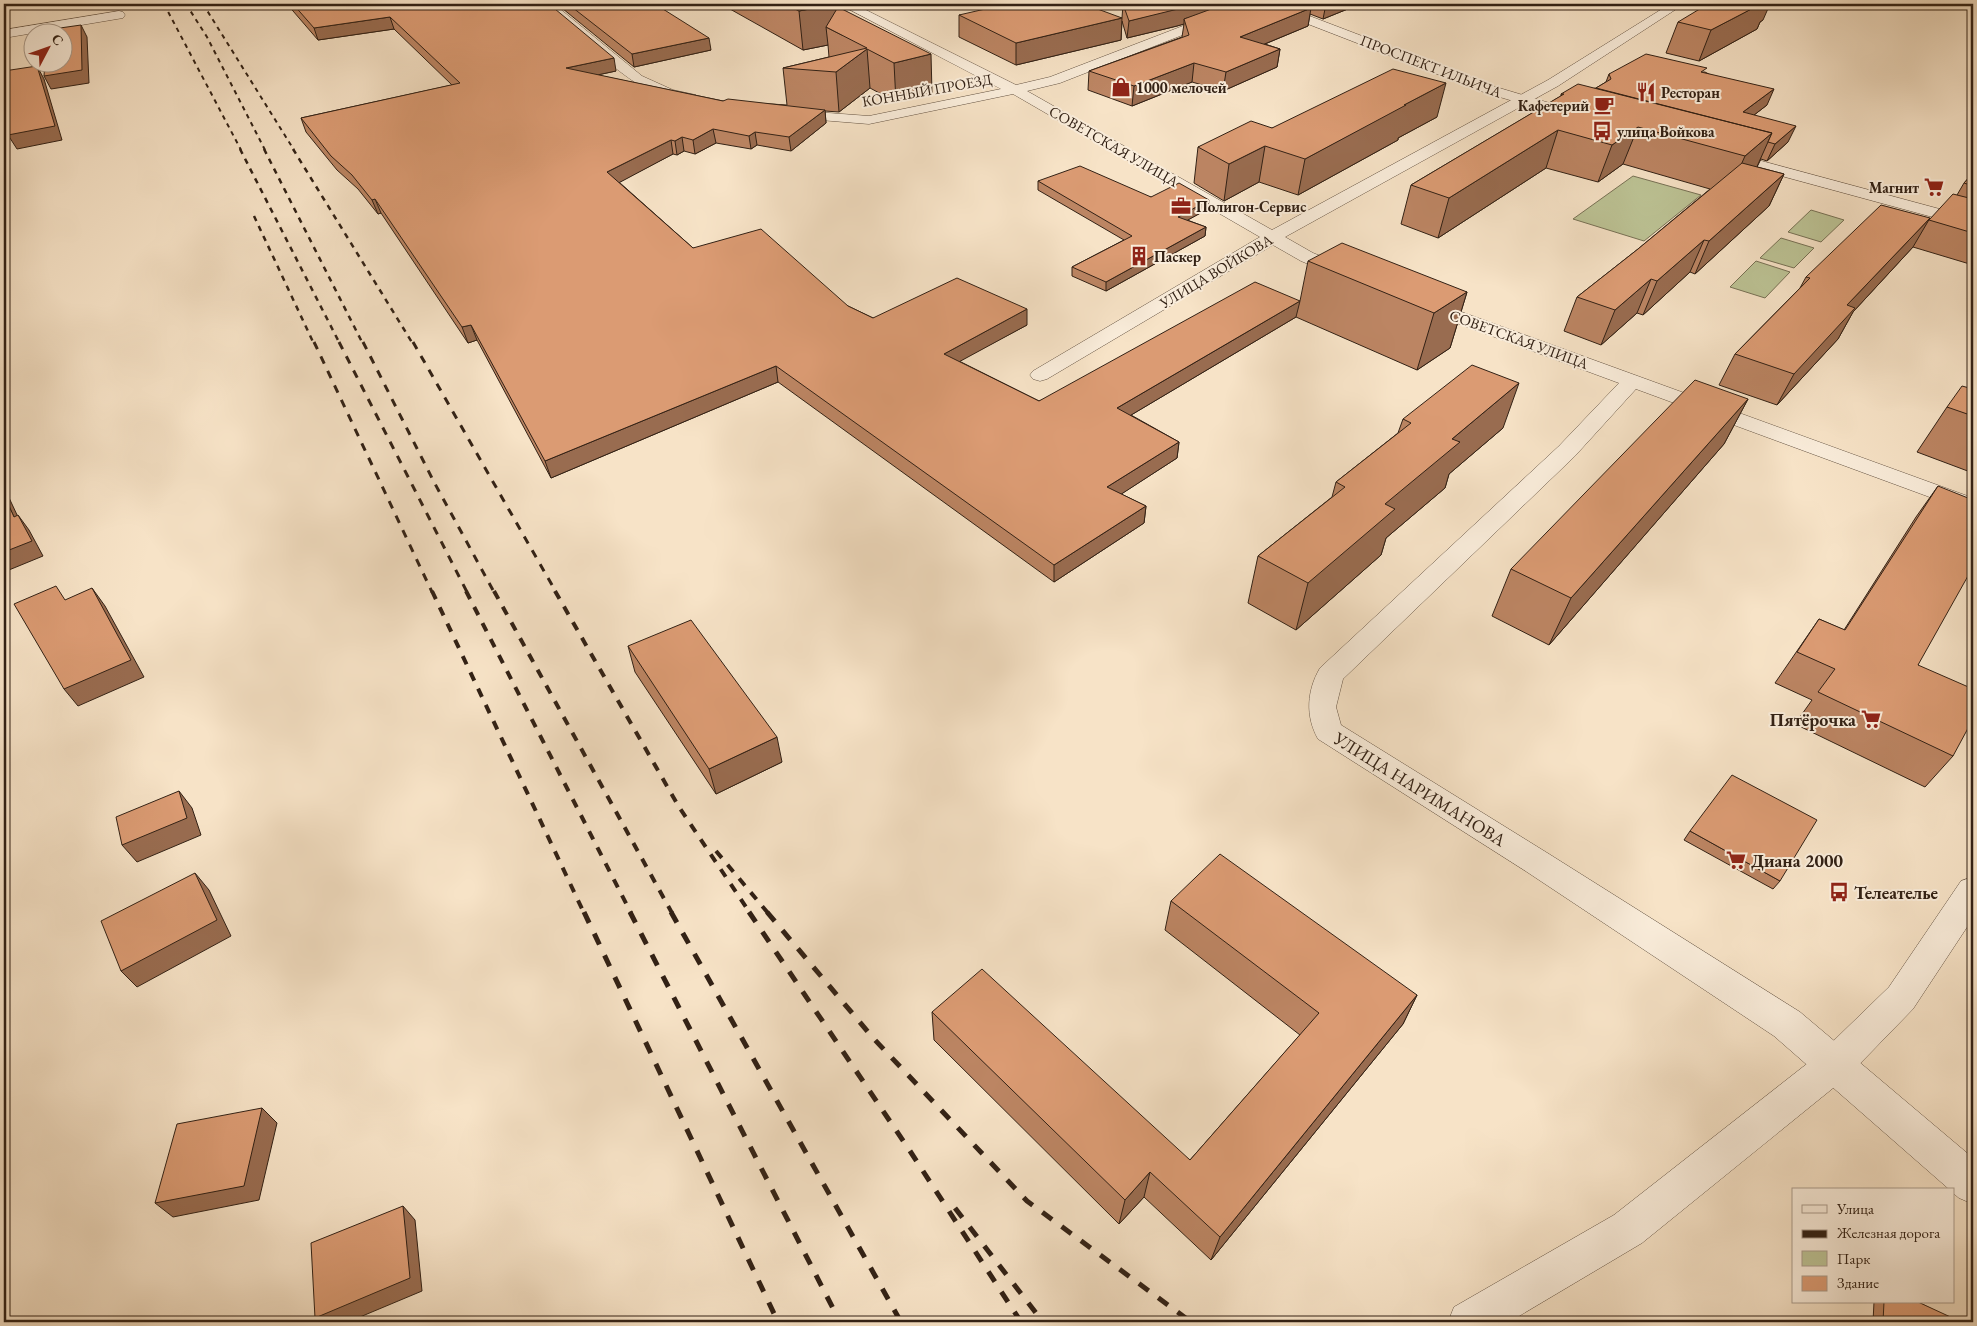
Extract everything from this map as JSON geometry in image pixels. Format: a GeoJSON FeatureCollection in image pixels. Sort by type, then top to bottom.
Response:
{"type":"FeatureCollection","features":[{"type":"Feature","properties":{"kind":"street"},"geometry":{"type":"LineString","coordinates":[[547,4],[637,79],[669,94],[703,101]]}},
{"type":"Feature","properties":{"kind":"street","name":"СОВЕТСКАЯ УЛИЦА"},"geometry":{"type":"LineString","coordinates":[[845,4],[1015,90],[1307,257],[1361,279]]}},
{"type":"Feature","properties":{"kind":"street","name":"КОННЫЙ ПРОЕЗД"},"geometry":{"type":"LineString","coordinates":[[771,112],[869,120],[968,102],[1055,80],[1250,4]]}},
{"type":"Feature","properties":{"kind":"street","name":"ПРОСПЕКТ ИЛЬИЧА"},"geometry":{"type":"LineString","coordinates":[[1268,4],[1491,90],[1589,119]]}},
{"type":"Feature","properties":{"kind":"street","name":"УЛИЦА ВОЙКОВА"},"geometry":{"type":"LineString","coordinates":[[1040,376],[1272,238],[1289,226],[1329,206],[1553,82],[1678,4]]}},
{"type":"Feature","properties":{"kind":"street"},"geometry":{"type":"LineString","coordinates":[[4,34],[119,15]]}},
{"type":"Feature","properties":{"kind":"street"},"geometry":{"type":"LineString","coordinates":[[1704,150],[1973,223]]}},
{"type":"Feature","properties":{"kind":"street","name":"СОВЕТСКАЯ УЛИЦА"},"geometry":{"type":"LineString","coordinates":[[1407,298],[1973,506]]}},
{"type":"Feature","properties":{"kind":"street","name":"УЛИЦА НАРИМАНОВА"},"geometry":{"type":"LineString","coordinates":[[1633,380],[1567,451],[1330,675],[1322,706],[1328,731],[1547,869],[1787,1024],[1973,1184]]}},
{"type":"Feature","properties":{"kind":"street"},"geometry":{"type":"LineString","coordinates":[[1469,1322],[1628,1229],[1835,1064],[1901,998],[1973,891]]}},
{"type":"Feature","properties":{"kind":"green space"},"geometry":{"type":"Polygon","coordinates":[[[1633,176],[1701,195],[1644,241],[1573,219],[1633,176]]]}},
{"type":"Feature","properties":{"kind":"green space"},"geometry":{"type":"Polygon","coordinates":[[[1811,210],[1844,220],[1821,242],[1788,232],[1811,210]]]}},
{"type":"Feature","properties":{"kind":"green space"},"geometry":{"type":"Polygon","coordinates":[[[1781,238],[1814,248],[1794,268],[1760,258],[1781,238]]]}},
{"type":"Feature","properties":{"kind":"green space"},"geometry":{"type":"Polygon","coordinates":[[[1756,261],[1790,272],[1765,298],[1730,287],[1756,261]]]}},
{"type":"Feature","properties":{"kind":"building"},"geometry":{"type":"Polygon","coordinates":[[[293,4],[549,4],[614,58],[566,68],[723,101],[728,99],[825,110],[789,137],[755,132],[749,136],[713,129],[693,140],[682,137],[675,141],[671,140],[607,172],[693,248],[761,229],[848,306],[873,318],[957,278],[1027,309],[944,354],[1039,401],[1255,282],[1300,301],[1117,408],[1179,442],[1107,487],[1146,506],[1054,565],[776,366],[545,461],[471,325],[462,327],[375,199],[372,200],[352,175],[331,156],[301,118],[460,83],[390,17],[314,28],[293,4]]]}},
{"type":"Feature","properties":{"kind":"building"},"geometry":{"type":"Polygon","coordinates":[[[568,4],[655,4],[709,38],[632,54],[568,4]]]}},
{"type":"Feature","properties":{"kind":"building"},"geometry":{"type":"Polygon","coordinates":[[[785,4],[836,4],[799,11],[785,4]]]}},
{"type":"Feature","properties":{"kind":"building"},"geometry":{"type":"Polygon","coordinates":[[[1007,4],[1084,4],[1122,18],[1016,43],[959,15],[1007,4]]]}},
{"type":"Feature","properties":{"kind":"building"},"geometry":{"type":"Polygon","coordinates":[[[1123,4],[1192,4],[1129,21],[1123,4]]]}},
{"type":"Feature","properties":{"kind":"building"},"geometry":{"type":"Polygon","coordinates":[[[1225,4],[1298,4],[1311,8],[1240,37],[1280,49],[1226,72],[1194,63],[1134,86],[1089,71],[1189,35],[1184,19],[1225,4]]]}},
{"type":"Feature","properties":{"kind":"building"},"geometry":{"type":"Polygon","coordinates":[[[1708,4],[1761,4],[1711,30],[1678,22],[1708,4]]]}},
{"type":"Feature","properties":{"kind":"building"},"geometry":{"type":"Polygon","coordinates":[[[838,7],[931,54],[894,63],[867,49],[836,72],[783,68],[867,48],[826,27],[838,7]]]}},
{"type":"Feature","properties":{"kind":"building"},"geometry":{"type":"Polygon","coordinates":[[[81,25],[82,70],[72,72],[72,26],[81,25]]]}},
{"type":"Feature","properties":{"kind":"building"},"geometry":{"type":"Polygon","coordinates":[[[1646,54],[1707,68],[1701,72],[1774,89],[1743,112],[1796,126],[1775,144],[1768,142],[1772,133],[1596,88],[1611,79],[1609,74],[1646,54]]]}},
{"type":"Feature","properties":{"kind":"building"},"geometry":{"type":"Polygon","coordinates":[[[22,68],[22,72],[39,72],[55,126],[8,135],[4,114],[4,71],[22,68]]]}},
{"type":"Feature","properties":{"kind":"building"},"geometry":{"type":"Polygon","coordinates":[[[1393,69],[1446,83],[1305,159],[1265,146],[1229,164],[1198,147],[1251,121],[1272,128],[1393,69]]]}},
{"type":"Feature","properties":{"kind":"building"},"geometry":{"type":"Polygon","coordinates":[[[44,72],[69,72],[44,76],[44,72]]]}},
{"type":"Feature","properties":{"kind":"building"},"geometry":{"type":"Polygon","coordinates":[[[1578,84],[1772,133],[1745,156],[1638,127],[1612,145],[1558,130],[1449,198],[1411,185],[1578,84]]]}},
{"type":"Feature","properties":{"kind":"building"},"geometry":{"type":"Polygon","coordinates":[[[1742,163],[1784,174],[1709,241],[1704,240],[1657,281],[1651,279],[1615,310],[1577,297],[1638,249],[1742,163]]]}},
{"type":"Feature","properties":{"kind":"building"},"geometry":{"type":"Polygon","coordinates":[[[1080,166],[1151,197],[1179,183],[1209,200],[1178,217],[1206,227],[1106,282],[1072,267],[1132,236],[1038,181],[1080,166]]]}},
{"type":"Feature","properties":{"kind":"building"},"geometry":{"type":"Polygon","coordinates":[[[1973,173],[1973,186],[1964,183],[1973,173]]]}},
{"type":"Feature","properties":{"kind":"building"},"geometry":{"type":"Polygon","coordinates":[[[1953,194],[1973,199],[1973,233],[1929,220],[1953,194]]]}},
{"type":"Feature","properties":{"kind":"building"},"geometry":{"type":"Polygon","coordinates":[[[1881,205],[1930,218],[1847,305],[1855,308],[1794,374],[1735,354],[1810,278],[1806,277],[1881,205]]]}},
{"type":"Feature","properties":{"kind":"building"},"geometry":{"type":"Polygon","coordinates":[[[1342,243],[1467,292],[1434,313],[1308,261],[1342,243]]]}},
{"type":"Feature","properties":{"kind":"building"},"geometry":{"type":"Polygon","coordinates":[[[1472,365],[1519,383],[1452,439],[1460,442],[1385,504],[1395,509],[1308,583],[1258,556],[1345,487],[1336,482],[1411,423],[1403,419],[1472,365]]]}},
{"type":"Feature","properties":{"kind":"building"},"geometry":{"type":"Polygon","coordinates":[[[1695,380],[1748,399],[1571,598],[1511,569],[1695,380]]]}},
{"type":"Feature","properties":{"kind":"building"},"geometry":{"type":"Polygon","coordinates":[[[1962,386],[1973,389],[1973,416],[1947,407],[1962,386]]]}},
{"type":"Feature","properties":{"kind":"building"},"geometry":{"type":"Polygon","coordinates":[[[1938,486],[1973,500],[1973,567],[1918,665],[1973,689],[1973,719],[1953,756],[1818,692],[1835,669],[1797,652],[1819,619],[1845,630],[1938,486]]]}},
{"type":"Feature","properties":{"kind":"building"},"geometry":{"type":"Polygon","coordinates":[[[4,495],[14,517],[18,515],[32,541],[4,552],[4,495]]]}},
{"type":"Feature","properties":{"kind":"building"},"geometry":{"type":"Polygon","coordinates":[[[56,586],[65,600],[92,588],[131,660],[64,689],[14,604],[56,586]]]}},
{"type":"Feature","properties":{"kind":"building"},"geometry":{"type":"Polygon","coordinates":[[[691,620],[777,737],[709,769],[628,646],[691,620]]]}},
{"type":"Feature","properties":{"kind":"building"},"geometry":{"type":"Polygon","coordinates":[[[1732,775],[1817,820],[1780,881],[1690,831],[1732,775]]]}},
{"type":"Feature","properties":{"kind":"building"},"geometry":{"type":"Polygon","coordinates":[[[179,791],[187,818],[122,845],[116,817],[179,791]]]}},
{"type":"Feature","properties":{"kind":"building"},"geometry":{"type":"Polygon","coordinates":[[[1220,854],[1417,995],[1220,1237],[1150,1172],[1125,1200],[932,1012],[982,969],[1190,1160],[1319,1013],[1171,901],[1220,854]]]}},
{"type":"Feature","properties":{"kind":"building"},"geometry":{"type":"Polygon","coordinates":[[[195,873],[217,920],[121,971],[101,921],[195,873]]]}},
{"type":"Feature","properties":{"kind":"building"},"geometry":{"type":"Polygon","coordinates":[[[262,1108],[244,1186],[155,1203],[177,1124],[262,1108]]]}},
{"type":"Feature","properties":{"kind":"building"},"geometry":{"type":"Polygon","coordinates":[[[403,1206],[410,1278],[315,1318],[311,1243],[403,1206]]]}},
{"type":"Feature","properties":{"kind":"building"},"geometry":{"type":"Polygon","coordinates":[[[1884,1304],[1922,1304],[1957,1320],[1957,1322],[1883,1322],[1884,1304]]]}},
{"type":"Feature","properties":{"kind":"railway"},"geometry":{"type":"LineString","coordinates":[[164,4],[241,150]]}},
{"type":"Feature","properties":{"kind":"railway"},"geometry":{"type":"LineString","coordinates":[[186,4],[207,37],[265,150]]}},
{"type":"Feature","properties":{"kind":"railway"},"geometry":{"type":"LineString","coordinates":[[203,4],[294,150]]}},
{"type":"Feature","properties":{"kind":"railway"},"geometry":{"type":"LineString","coordinates":[[240,149],[340,344]]}},
{"type":"Feature","properties":{"kind":"railway"},"geometry":{"type":"LineString","coordinates":[[264,149],[363,344]]}},
{"type":"Feature","properties":{"kind":"railway"},"geometry":{"type":"LineString","coordinates":[[293,149],[413,344]]}},
{"type":"Feature","properties":{"kind":"railway"},"geometry":{"type":"LineString","coordinates":[[254,216],[314,344]]}},
{"type":"Feature","properties":{"kind":"railway"},"geometry":{"type":"LineString","coordinates":[[314,342],[432,592]]}},
{"type":"Feature","properties":{"kind":"railway"},"geometry":{"type":"LineString","coordinates":[[339,342],[467,592]]}},
{"type":"Feature","properties":{"kind":"railway"},"geometry":{"type":"LineString","coordinates":[[363,342],[434,482],[494,592]]}},
{"type":"Feature","properties":{"kind":"railway"},"geometry":{"type":"LineString","coordinates":[[413,342],[556,592]]}},
{"type":"Feature","properties":{"kind":"railway"},"geometry":{"type":"LineString","coordinates":[[432,591],[584,913]]}},
{"type":"Feature","properties":{"kind":"railway"},"geometry":{"type":"LineString","coordinates":[[466,591],[631,913]]}},
{"type":"Feature","properties":{"kind":"railway"},"geometry":{"type":"LineString","coordinates":[[494,591],[672,913]]}},
{"type":"Feature","properties":{"kind":"railway"},"geometry":{"type":"LineString","coordinates":[[555,591],[679,807],[750,913]]}},
{"type":"Feature","properties":{"kind":"railway"},"geometry":{"type":"LineString","coordinates":[[716,851],[768,913]]}},
{"type":"Feature","properties":{"kind":"railway"},"geometry":{"type":"LineString","coordinates":[[584,912],[778,1322]]}},
{"type":"Feature","properties":{"kind":"railway"},"geometry":{"type":"LineString","coordinates":[[630,912],[840,1322]]}},
{"type":"Feature","properties":{"kind":"railway"},"geometry":{"type":"LineString","coordinates":[[671,912],[901,1322]]}},
{"type":"Feature","properties":{"kind":"railway"},"geometry":{"type":"LineString","coordinates":[[749,912],[910,1151],[1021,1322]]}},
{"type":"Feature","properties":{"kind":"railway"},"geometry":{"type":"LineString","coordinates":[[767,912],[874,1039],[1027,1201],[1191,1322]]}},
{"type":"Feature","properties":{"kind":"railway"},"geometry":{"type":"LineString","coordinates":[[955,1208],[1043,1322]]}},
{"type":"Feature","properties":{"kind":"place","name":"1000 мелочей"},"geometry":{"type":"Point","coordinates":[1121,87]}},
{"type":"Feature","properties":{"kind":"place","name":"Ресторан"},"geometry":{"type":"Point","coordinates":[1646,92]}},
{"type":"Feature","properties":{"kind":"place","name":"Кафетерий"},"geometry":{"type":"Point","coordinates":[1604,105]}},
{"type":"Feature","properties":{"kind":"place","name":"улица Войкова"},"geometry":{"type":"Point","coordinates":[1602,131]}},
{"type":"Feature","properties":{"kind":"place","name":"Магнит"},"geometry":{"type":"Point","coordinates":[1934,187]}},
{"type":"Feature","properties":{"kind":"place","name":"Полигон-Сервис"},"geometry":{"type":"Point","coordinates":[1181,206]}},
{"type":"Feature","properties":{"kind":"place","name":"Паскер"},"geometry":{"type":"Point","coordinates":[1139,256]}},
{"type":"Feature","properties":{"kind":"place","name":"Пятёрочка"},"geometry":{"type":"Point","coordinates":[1871,719]}},
{"type":"Feature","properties":{"kind":"place","name":"Диана 2000"},"geometry":{"type":"Point","coordinates":[1736,860]}},
{"type":"Feature","properties":{"kind":"place","name":"Телеателье"},"geometry":{"type":"Point","coordinates":[1839,892]}}]}
